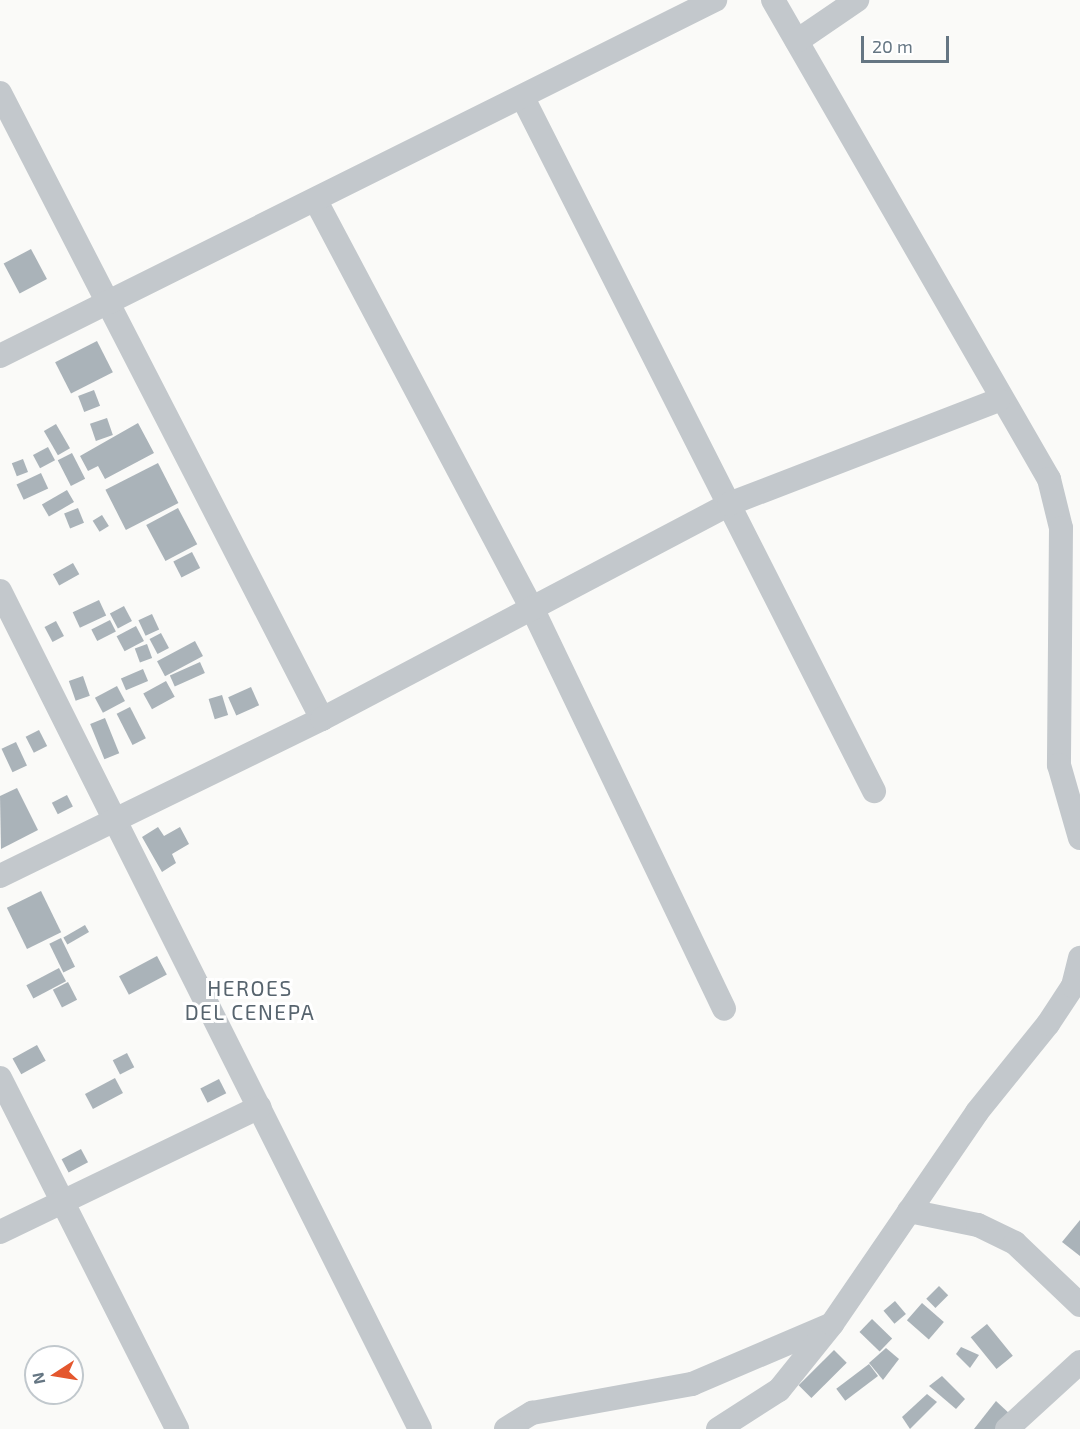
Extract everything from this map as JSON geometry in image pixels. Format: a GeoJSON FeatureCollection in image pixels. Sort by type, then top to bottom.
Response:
{"type":"FeatureCollection","features":[{"type":"Feature","properties":{"kind":"street"},"geometry":{"type":"LineString","coordinates":[[0,356],[523,98],[715,0]]}},
{"type":"Feature","properties":{"kind":"street"},"geometry":{"type":"LineString","coordinates":[[773,0],[999,399],[1049,479],[1061,528],[1059,765],[1080,838]]}},
{"type":"Feature","properties":{"kind":"street"},"geometry":{"type":"LineString","coordinates":[[797,41],[857,0]]}},
{"type":"Feature","properties":{"kind":"street"},"geometry":{"type":"LineString","coordinates":[[0,93],[322,718]]}},
{"type":"Feature","properties":{"kind":"street"},"geometry":{"type":"LineString","coordinates":[[523,98],[874,791]]}},
{"type":"Feature","properties":{"kind":"street"},"geometry":{"type":"LineString","coordinates":[[316,201],[533,610],[724,1009]]}},
{"type":"Feature","properties":{"kind":"street"},"geometry":{"type":"LineString","coordinates":[[0,876],[322,718],[533,610],[729,504],[999,399]]}},
{"type":"Feature","properties":{"kind":"street"},"geometry":{"type":"LineString","coordinates":[[0,591],[117,819],[420,1429]]}},
{"type":"Feature","properties":{"kind":"street"},"geometry":{"type":"LineString","coordinates":[[718,1429],[779,1390],[832,1324],[909,1211],[1076,982],[1080,958]]}},
{"type":"Feature","properties":{"kind":"street"},"geometry":{"type":"LineString","coordinates":[[0,1077],[177,1429]]}},
{"type":"Feature","properties":{"kind":"street"},"geometry":{"type":"LineString","coordinates":[[0,1232],[260,1107]]}},
{"type":"Feature","properties":{"kind":"street"},"geometry":{"type":"LineString","coordinates":[[909,1211],[978,1225],[1015,1243],[1080,1305]]}},
{"type":"Feature","properties":{"kind":"street"},"geometry":{"type":"LineString","coordinates":[[506,1429],[532,1413],[692,1384],[832,1324]]}},
{"type":"Feature","properties":{"kind":"street"},"geometry":{"type":"LineString","coordinates":[[1008,1429],[1080,1362]]}},
{"type":"Feature","properties":{"kind":"building"},"geometry":{"type":"Polygon","coordinates":[[[31,249],[47,279],[20,294],[4,264],[31,249]]]}},
{"type":"Feature","properties":{"kind":"building"},"geometry":{"type":"Polygon","coordinates":[[[97,341],[113,372],[71,394],[55,362],[97,341]]]}},
{"type":"Feature","properties":{"kind":"building"},"geometry":{"type":"Polygon","coordinates":[[[94,390],[100,406],[84,412],[78,396],[94,390]]]}},
{"type":"Feature","properties":{"kind":"building"},"geometry":{"type":"Polygon","coordinates":[[[107,418],[113,435],[96,441],[90,424],[107,418]]]}},
{"type":"Feature","properties":{"kind":"building"},"geometry":{"type":"Polygon","coordinates":[[[138,423],[154,453],[105,479],[98,466],[88,471],[80,456],[138,423]]]}},
{"type":"Feature","properties":{"kind":"building"},"geometry":{"type":"Polygon","coordinates":[[[56,424],[70,448],[58,455],[44,431],[56,424]]]}},
{"type":"Feature","properties":{"kind":"building"},"geometry":{"type":"Polygon","coordinates":[[[48,447],[55,460],[40,468],[33,455],[48,447]]]}},
{"type":"Feature","properties":{"kind":"building"},"geometry":{"type":"Polygon","coordinates":[[[72,453],[85,479],[71,486],[58,460],[72,453]]]}},
{"type":"Feature","properties":{"kind":"building"},"geometry":{"type":"Polygon","coordinates":[[[23,459],[28,472],[17,476],[12,463],[23,459]]]}},
{"type":"Feature","properties":{"kind":"building"},"geometry":{"type":"Polygon","coordinates":[[[158,463],[178,503],[126,530],[105,490],[158,463]]]}},
{"type":"Feature","properties":{"kind":"building"},"geometry":{"type":"Polygon","coordinates":[[[41,473],[48,488],[24,500],[17,484],[41,473]]]}},
{"type":"Feature","properties":{"kind":"building"},"geometry":{"type":"Polygon","coordinates":[[[67,490],[74,502],[49,517],[42,504],[67,490]]]}},
{"type":"Feature","properties":{"kind":"building"},"geometry":{"type":"Polygon","coordinates":[[[78,508],[84,523],[70,528],[64,514],[78,508]]]}},
{"type":"Feature","properties":{"kind":"building"},"geometry":{"type":"Polygon","coordinates":[[[178,508],[197,544],[165,561],[146,525],[178,508]]]}},
{"type":"Feature","properties":{"kind":"building"},"geometry":{"type":"Polygon","coordinates":[[[102,515],[109,526],[100,532],[93,521],[102,515]]]}},
{"type":"Feature","properties":{"kind":"building"},"geometry":{"type":"Polygon","coordinates":[[[192,552],[200,568],[181,578],[173,562],[192,552]]]}},
{"type":"Feature","properties":{"kind":"building"},"geometry":{"type":"Polygon","coordinates":[[[73,563],[79,574],[59,586],[53,574],[73,563]]]}},
{"type":"Feature","properties":{"kind":"building"},"geometry":{"type":"Polygon","coordinates":[[[99,600],[106,615],[80,628],[73,612],[99,600]]]}},
{"type":"Feature","properties":{"kind":"building"},"geometry":{"type":"Polygon","coordinates":[[[124,606],[132,621],[118,629],[110,614],[124,606]]]}},
{"type":"Feature","properties":{"kind":"building"},"geometry":{"type":"Polygon","coordinates":[[[152,614],[159,629],[146,636],[138,620],[152,614]]]}},
{"type":"Feature","properties":{"kind":"building"},"geometry":{"type":"Polygon","coordinates":[[[110,620],[116,632],[97,641],[91,630],[110,620]]]}},
{"type":"Feature","properties":{"kind":"building"},"geometry":{"type":"Polygon","coordinates":[[[56,621],[64,636],[53,642],[45,627],[56,621]]]}},
{"type":"Feature","properties":{"kind":"building"},"geometry":{"type":"Polygon","coordinates":[[[136,626],[144,641],[125,651],[117,636],[136,626]]]}},
{"type":"Feature","properties":{"kind":"building"},"geometry":{"type":"Polygon","coordinates":[[[161,633],[169,648],[158,654],[150,639],[161,633]]]}},
{"type":"Feature","properties":{"kind":"building"},"geometry":{"type":"Polygon","coordinates":[[[195,641],[203,656],[165,676],[157,661],[195,641]]]}},
{"type":"Feature","properties":{"kind":"building"},"geometry":{"type":"Polygon","coordinates":[[[147,644],[152,658],[140,663],[135,648],[147,644]]]}},
{"type":"Feature","properties":{"kind":"building"},"geometry":{"type":"Polygon","coordinates":[[[200,662],[205,673],[175,686],[170,675],[200,662]]]}},
{"type":"Feature","properties":{"kind":"building"},"geometry":{"type":"Polygon","coordinates":[[[143,669],[148,681],[126,690],[121,678],[143,669]]]}},
{"type":"Feature","properties":{"kind":"building"},"geometry":{"type":"Polygon","coordinates":[[[83,676],[90,696],[76,701],[69,681],[83,676]]]}},
{"type":"Feature","properties":{"kind":"building"},"geometry":{"type":"Polygon","coordinates":[[[166,681],[175,697],[152,709],[143,694],[166,681]]]}},
{"type":"Feature","properties":{"kind":"building"},"geometry":{"type":"Polygon","coordinates":[[[117,686],[125,701],[103,713],[95,698],[117,686]]]}},
{"type":"Feature","properties":{"kind":"building"},"geometry":{"type":"Polygon","coordinates":[[[251,687],[259,705],[236,715],[228,697],[251,687]]]}},
{"type":"Feature","properties":{"kind":"building"},"geometry":{"type":"Polygon","coordinates":[[[222,695],[228,715],[215,719],[209,699],[222,695]]]}},
{"type":"Feature","properties":{"kind":"building"},"geometry":{"type":"Polygon","coordinates":[[[130,707],[146,738],[133,745],[117,714],[130,707]]]}},
{"type":"Feature","properties":{"kind":"building"},"geometry":{"type":"Polygon","coordinates":[[[105,718],[119,753],[104,759],[90,724],[105,718]]]}},
{"type":"Feature","properties":{"kind":"building"},"geometry":{"type":"Polygon","coordinates":[[[39,730],[47,746],[34,753],[26,737],[39,730]]]}},
{"type":"Feature","properties":{"kind":"building"},"geometry":{"type":"Polygon","coordinates":[[[16,742],[27,766],[12,772],[1,749],[16,742]]]}},
{"type":"Feature","properties":{"kind":"building"},"geometry":{"type":"Polygon","coordinates":[[[17,788],[38,830],[1,849],[0,796],[17,788]]]}},
{"type":"Feature","properties":{"kind":"building"},"geometry":{"type":"Polygon","coordinates":[[[67,795],[73,807],[58,814],[52,803],[67,795]]]}},
{"type":"Feature","properties":{"kind":"building"},"geometry":{"type":"Polygon","coordinates":[[[158,827],[164,836],[180,827],[189,844],[172,854],[176,863],[162,872],[142,837],[158,827]]]}},
{"type":"Feature","properties":{"kind":"building"},"geometry":{"type":"Polygon","coordinates":[[[41,891],[61,932],[27,949],[7,908],[41,891]]]}},
{"type":"Feature","properties":{"kind":"building"},"geometry":{"type":"Polygon","coordinates":[[[85,925],[89,932],[67,944],[63,938],[85,925]]]}},
{"type":"Feature","properties":{"kind":"building"},"geometry":{"type":"Polygon","coordinates":[[[61,938],[75,967],[63,972],[49,944],[61,938]]]}},
{"type":"Feature","properties":{"kind":"building"},"geometry":{"type":"Polygon","coordinates":[[[157,956],[167,975],[129,995],[119,976],[157,956]]]}},
{"type":"Feature","properties":{"kind":"building"},"geometry":{"type":"Polygon","coordinates":[[[59,968],[66,981],[33,999],[26,985],[59,968]]]}},
{"type":"Feature","properties":{"kind":"building"},"geometry":{"type":"Polygon","coordinates":[[[68,982],[77,1000],[62,1008],[53,990],[68,982]]]}},
{"type":"Feature","properties":{"kind":"building"},"geometry":{"type":"Polygon","coordinates":[[[37,1045],[46,1061],[21,1074],[13,1059],[37,1045]]]}},
{"type":"Feature","properties":{"kind":"building"},"geometry":{"type":"Polygon","coordinates":[[[127,1053],[134,1067],[120,1075],[113,1060],[127,1053]]]}},
{"type":"Feature","properties":{"kind":"building"},"geometry":{"type":"Polygon","coordinates":[[[115,1078],[123,1093],[93,1109],[85,1094],[115,1078]]]}},
{"type":"Feature","properties":{"kind":"building"},"geometry":{"type":"Polygon","coordinates":[[[219,1079],[226,1093],[208,1103],[200,1089],[219,1079]]]}},
{"type":"Feature","properties":{"kind":"building"},"geometry":{"type":"Polygon","coordinates":[[[81,1149],[88,1162],[69,1173],[62,1159],[81,1149]]]}},
{"type":"Feature","properties":{"kind":"building"},"geometry":{"type":"Polygon","coordinates":[[[1080,1220],[1080,1256],[1062,1242],[1080,1220]]]}},
{"type":"Feature","properties":{"kind":"building"},"geometry":{"type":"Polygon","coordinates":[[[939,1286],[948,1295],[935,1308],[926,1299],[939,1286]]]}},
{"type":"Feature","properties":{"kind":"building"},"geometry":{"type":"Polygon","coordinates":[[[895,1301],[906,1314],[894,1324],[884,1311],[895,1301]]]}},
{"type":"Feature","properties":{"kind":"building"},"geometry":{"type":"Polygon","coordinates":[[[922,1303],[944,1322],[929,1339],[907,1320],[922,1303]]]}},
{"type":"Feature","properties":{"kind":"building"},"geometry":{"type":"Polygon","coordinates":[[[872,1319],[892,1338],[880,1351],[859,1332],[872,1319]]]}},
{"type":"Feature","properties":{"kind":"building"},"geometry":{"type":"Polygon","coordinates":[[[987,1324],[1013,1356],[996,1369],[971,1337],[987,1324]]]}},
{"type":"Feature","properties":{"kind":"building"},"geometry":{"type":"Polygon","coordinates":[[[961,1347],[979,1355],[970,1368],[956,1354],[961,1347]]]}},
{"type":"Feature","properties":{"kind":"building"},"geometry":{"type":"Polygon","coordinates":[[[886,1348],[899,1359],[883,1380],[869,1363],[886,1348]]]}},
{"type":"Feature","properties":{"kind":"building"},"geometry":{"type":"Polygon","coordinates":[[[834,1350],[847,1363],[811,1398],[799,1385],[834,1350]]]}},
{"type":"Feature","properties":{"kind":"building"},"geometry":{"type":"Polygon","coordinates":[[[869,1364],[878,1376],[845,1401],[836,1389],[869,1364]]]}},
{"type":"Feature","properties":{"kind":"building"},"geometry":{"type":"Polygon","coordinates":[[[942,1376],[965,1399],[956,1409],[929,1386],[942,1376]]]}},
{"type":"Feature","properties":{"kind":"building"},"geometry":{"type":"Polygon","coordinates":[[[927,1394],[937,1402],[910,1429],[902,1417],[927,1394]]]}},
{"type":"Feature","properties":{"kind":"building"},"geometry":{"type":"Polygon","coordinates":[[[996,1401],[1012,1416],[1000,1429],[974,1429],[996,1401]]]}},
{"type":"Feature","properties":{"kind":"district","name":"HEROES DEL CENEPA"},"geometry":{"type":"Point","coordinates":[250,1000]}}]}
